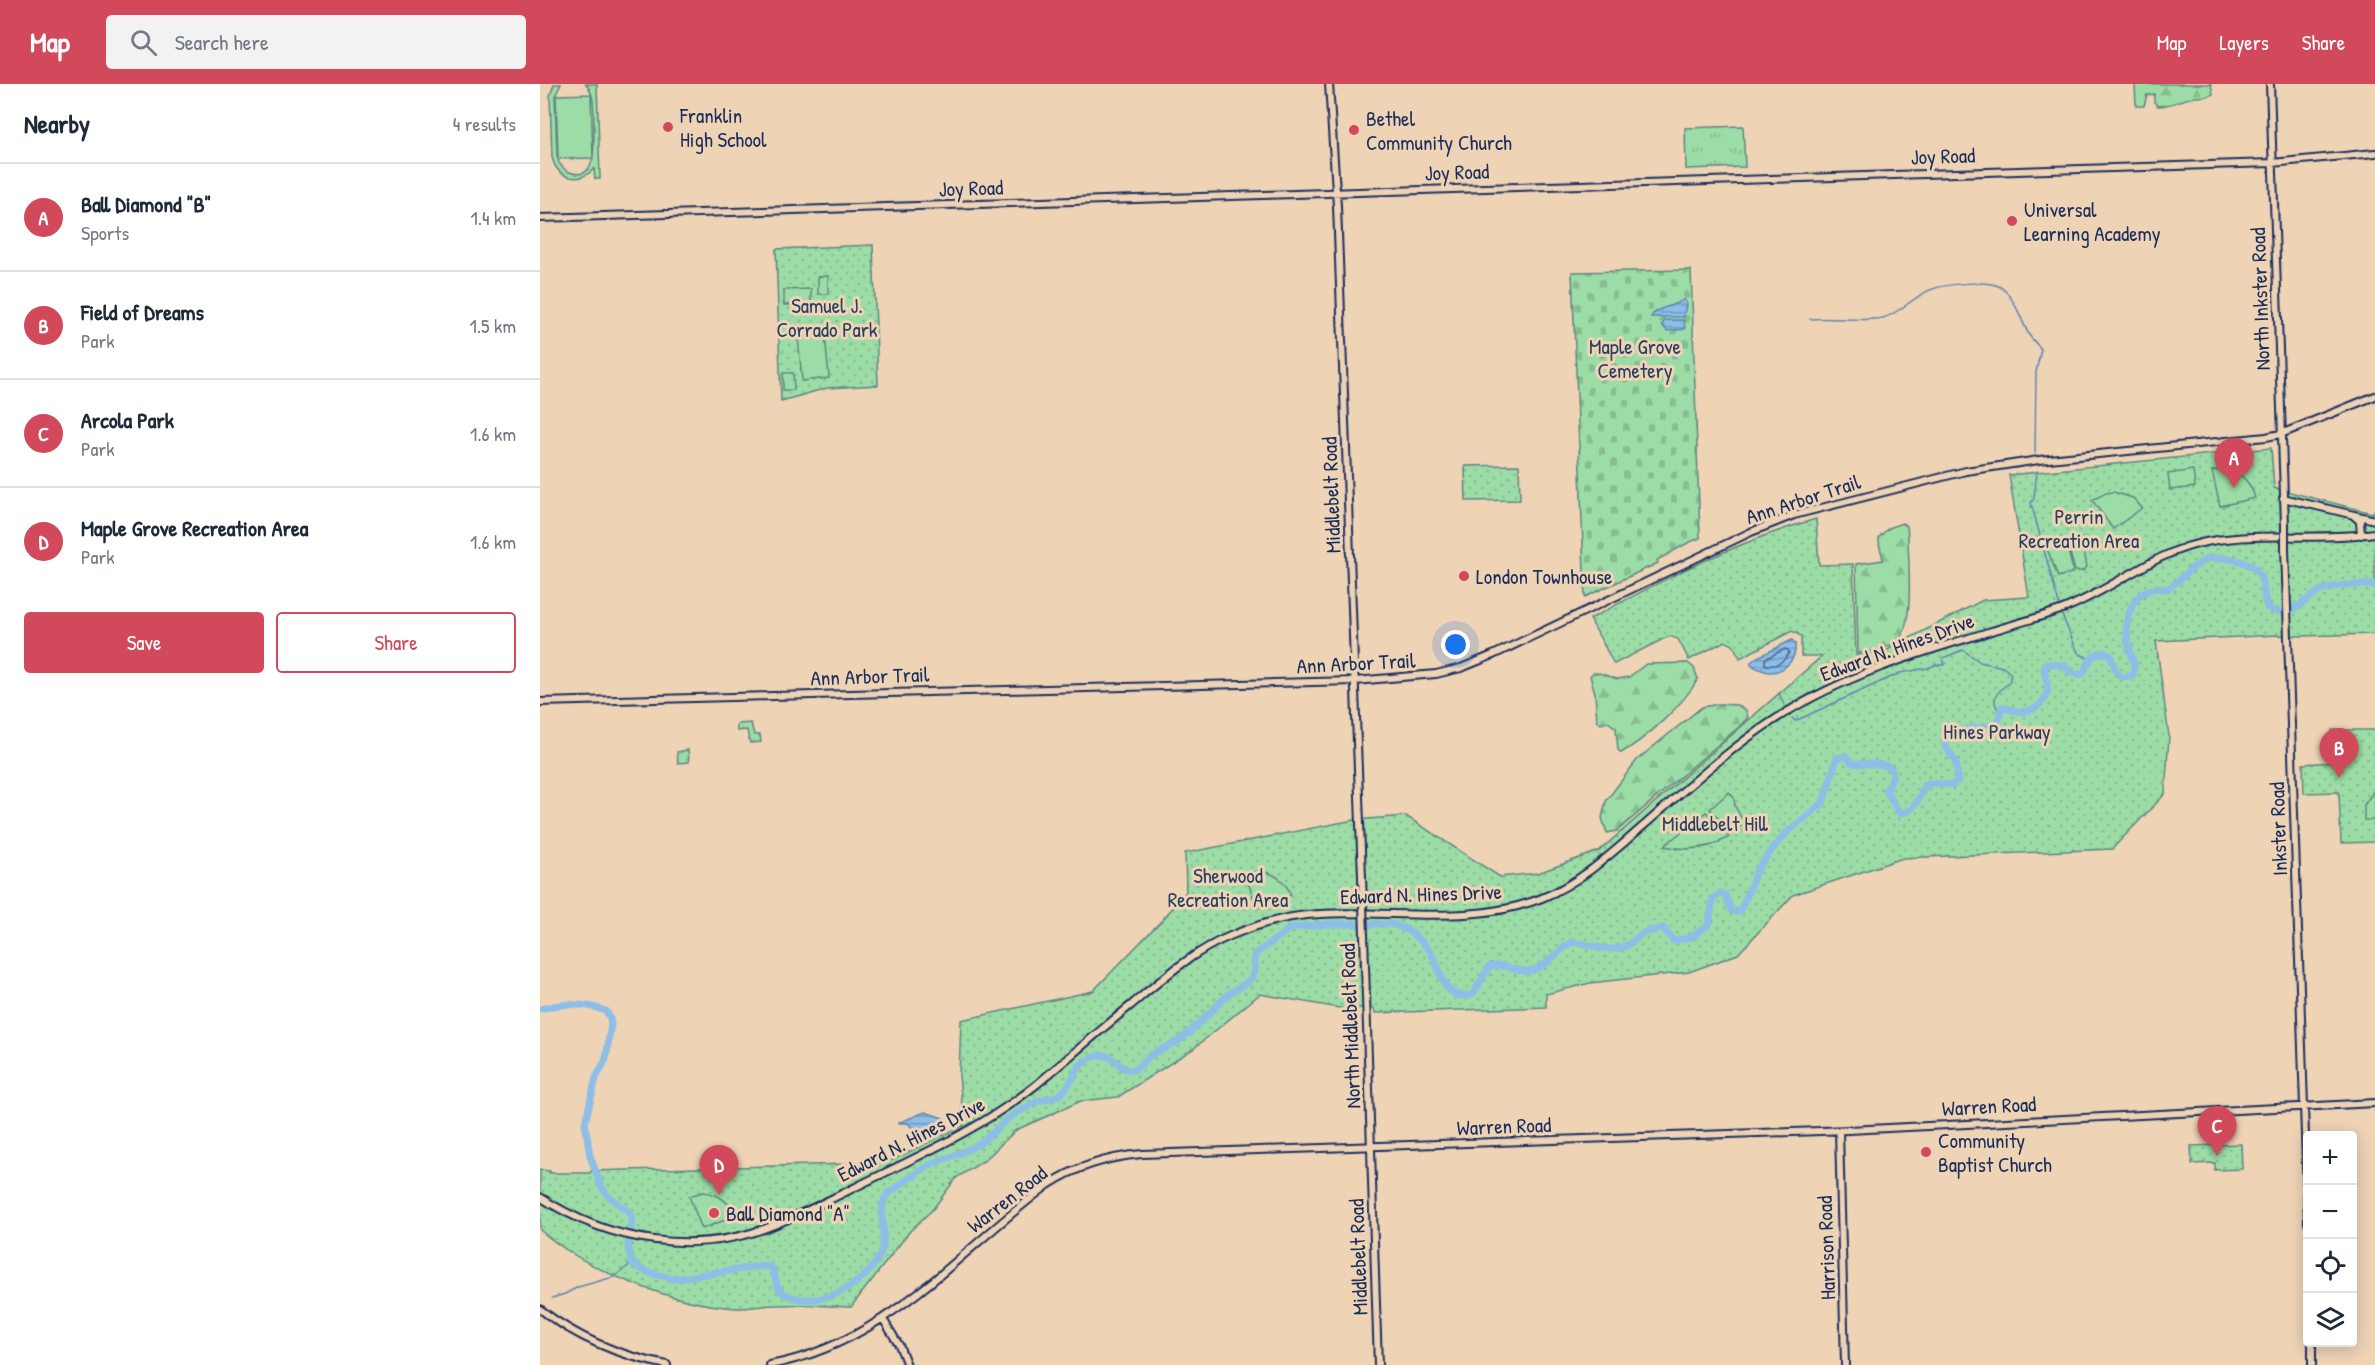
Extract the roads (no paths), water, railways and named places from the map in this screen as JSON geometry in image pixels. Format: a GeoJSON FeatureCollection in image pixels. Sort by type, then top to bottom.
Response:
{"type":"FeatureCollection","features":[{"type":"Feature","properties":{"kind":"main road","name":"Middlebelt Road"},"geometry":{"type":"LineString","coordinates":[[1329,84],[1363,904]]}},
{"type":"Feature","properties":{"kind":"main road"},"geometry":{"type":"LineString","coordinates":[[2270,84],[2272,163]]}},
{"type":"Feature","properties":{"kind":"main road","name":"Joy Road"},"geometry":{"type":"LineString","coordinates":[[540,218],[2272,163],[2375,153]]}},
{"type":"Feature","properties":{"kind":"main road","name":"North Inkster Road"},"geometry":{"type":"LineString","coordinates":[[2272,163],[2282,434]]}},
{"type":"Feature","properties":{"kind":"main road","name":"Ann Arbor Trail"},"geometry":{"type":"LineString","coordinates":[[540,702],[1355,681],[1424,676],[1461,668],[1493,655],[1772,522],[1814,509],[1928,480],[1995,467],[2282,434],[2375,396]]}},
{"type":"Feature","properties":{"kind":"main road","name":"Inkster Road"},"geometry":{"type":"LineString","coordinates":[[2282,434],[2306,1185]]}},
{"type":"Feature","properties":{"kind":"main road"},"geometry":{"type":"LineString","coordinates":[[2283,498],[2375,520]]}},
{"type":"Feature","properties":{"kind":"main road"},"geometry":{"type":"LineString","coordinates":[[2351,514],[2360,521],[2364,535]]}},
{"type":"Feature","properties":{"kind":"main road"},"geometry":{"type":"LineString","coordinates":[[2364,518],[2369,524],[2364,535]]}},
{"type":"Feature","properties":{"kind":"main road","name":"Edward N. Hines Drive"},"geometry":{"type":"LineString","coordinates":[[540,1197],[572,1216],[637,1238],[669,1242],[697,1242],[731,1238],[758,1231],[798,1214],[980,1125],[1023,1095],[1184,962],[1237,933],[1261,924],[1300,916],[1479,913],[1523,905],[1548,896],[1596,868],[1713,765],[1752,734],[1807,700],[1855,676],[1916,654],[2069,607],[2151,561],[2186,547],[2211,541],[2245,538],[2375,533]]}},
{"type":"Feature","properties":{"kind":"main road","name":"North Middlebelt Road"},"geometry":{"type":"LineString","coordinates":[[1363,904],[1371,1148]]}},
{"type":"Feature","properties":{"kind":"main road","name":"Warren Road"},"geometry":{"type":"LineString","coordinates":[[770,1365],[828,1349],[860,1334],[883,1319],[1036,1194],[1062,1176],[1113,1157],[1142,1154],[1839,1131],[2375,1103]]}},
{"type":"Feature","properties":{"kind":"main road","name":"Harrison Road"},"geometry":{"type":"LineString","coordinates":[[1839,1131],[1845,1365]]}},
{"type":"Feature","properties":{"kind":"main road","name":"Middlebelt Road"},"geometry":{"type":"LineString","coordinates":[[1371,1148],[1378,1365]]}},
{"type":"Feature","properties":{"kind":"main road"},"geometry":{"type":"LineString","coordinates":[[540,1309],[574,1332],[601,1345],[634,1357],[667,1365]]}},
{"type":"Feature","properties":{"kind":"main road"},"geometry":{"type":"LineString","coordinates":[[883,1319],[899,1345],[907,1365]]}},
{"type":"Feature","properties":{"kind":"main road"},"geometry":{"type":"LineString","coordinates":[[2312,1347],[2312,1365]]}},
{"type":"Feature","properties":{"kind":"water"},"geometry":{"type":"Polygon","coordinates":[[[1684,299],[1686,303],[1684,317],[1651,317],[1657,311],[1684,299]]]}},
{"type":"Feature","properties":{"kind":"water"},"geometry":{"type":"Polygon","coordinates":[[[1665,320],[1684,320],[1685,329],[1667,331],[1662,325],[1665,320]]]}},
{"type":"Feature","properties":{"kind":"water"},"geometry":{"type":"Polygon","coordinates":[[[1792,640],[1795,643],[1794,654],[1781,670],[1768,672],[1751,665],[1756,658],[1792,640]]]}},
{"type":"Feature","properties":{"kind":"water"},"geometry":{"type":"Polygon","coordinates":[[[925,1112],[948,1122],[946,1130],[935,1137],[929,1132],[916,1133],[908,1123],[898,1123],[925,1112]]]}},
{"type":"Feature","properties":{"kind":"waterway"},"geometry":{"type":"LineString","coordinates":[[1810,319],[1883,318],[1895,313],[1924,293],[1945,286],[1978,283],[2002,288],[2015,304],[2029,335],[2041,349],[2036,372],[2035,453]]}},
{"type":"Feature","properties":{"kind":"waterway"},"geometry":{"type":"LineString","coordinates":[[2037,471],[2034,498],[2031,503],[2059,604]]}},
{"type":"Feature","properties":{"kind":"waterway"},"geometry":{"type":"LineString","coordinates":[[540,1009],[581,1005],[606,1011],[610,1018],[606,1059],[596,1078],[585,1123],[590,1156],[602,1188],[607,1195],[629,1212],[632,1220],[628,1246],[632,1263],[647,1272],[673,1279],[762,1266],[771,1267],[779,1289],[785,1294],[798,1299],[827,1297],[855,1283],[876,1262],[883,1243],[883,1203],[892,1190],[930,1165],[980,1143],[1018,1112],[1038,1101],[1060,1094],[1068,1086],[1079,1067],[1088,1060],[1104,1055],[1122,1067],[1136,1069],[1150,1056],[1181,1039],[1231,992],[1248,982],[1255,971],[1255,954],[1291,928],[1328,924],[1397,925],[1417,937],[1429,950],[1448,989],[1462,996],[1473,994],[1489,967],[1535,970],[1572,942],[1614,949],[1626,946],[1642,934],[1663,928],[1673,941],[1692,937],[1709,924],[1713,898],[1721,894],[1725,895],[1731,910],[1736,912],[1741,910],[1757,869],[1785,834],[1823,803],[1837,758],[1846,756],[1852,763],[1890,767],[1893,772],[1892,779],[1886,790],[1899,813],[1910,810],[1928,783],[1953,785],[1958,780],[1956,763],[1945,745],[1946,737],[1958,731],[1985,727],[1998,722],[2002,707],[2016,711],[2036,707],[2045,698],[2047,692],[2044,669],[2046,664],[2064,665],[2070,672],[2078,675],[2084,673],[2094,656],[2106,653],[2111,656],[2117,673],[2123,676],[2133,675],[2134,663],[2127,633],[2129,612],[2133,604],[2146,591],[2156,588],[2167,589],[2201,562],[2210,558],[2218,558],[2246,563],[2256,570],[2261,578],[2266,603],[2269,608],[2276,611],[2290,610],[2318,592],[2331,587],[2375,585]]}},
{"type":"Feature","properties":{"kind":"waterway"},"geometry":{"type":"LineString","coordinates":[[2062,615],[2078,653],[2090,659]]}},
{"type":"Feature","properties":{"kind":"waterway"},"geometry":{"type":"LineString","coordinates":[[1792,718],[1795,721],[1900,673],[1945,665],[1943,658],[1963,650],[1980,662],[2003,667],[2011,674],[2009,683],[1995,698],[1999,710]]}},
{"type":"Feature","properties":{"kind":"waterway"},"geometry":{"type":"LineString","coordinates":[[1779,693],[1784,705]]}},
{"type":"Feature","properties":{"kind":"waterway"},"geometry":{"type":"LineString","coordinates":[[552,1298],[578,1287],[614,1277],[632,1263]]}},
{"type":"Feature","properties":{"kind":"place","name":"Franklin High School"},"geometry":{"type":"Point","coordinates":[668,127]}},
{"type":"Feature","properties":{"kind":"place","name":"Bethel Community Church"},"geometry":{"type":"Point","coordinates":[1354,130]}},
{"type":"Feature","properties":{"kind":"place","name":"Universal Learning Academy"},"geometry":{"type":"Point","coordinates":[2012,221]}},
{"type":"Feature","properties":{"kind":"place","name":"Ball Diamond \"B\""},"geometry":{"type":"Point","coordinates":[2234,488]}},
{"type":"Feature","properties":{"kind":"place","name":"London Townhouse"},"geometry":{"type":"Point","coordinates":[1464,576]}},
{"type":"Feature","properties":{"kind":"place","name":"Field of Dreams"},"geometry":{"type":"Point","coordinates":[2339,778]}},
{"type":"Feature","properties":{"kind":"place","name":"Community Baptist Church"},"geometry":{"type":"Point","coordinates":[1926,1152]}},
{"type":"Feature","properties":{"kind":"place","name":"Arcola Park"},"geometry":{"type":"Point","coordinates":[2217,1156]}},
{"type":"Feature","properties":{"kind":"place","name":"Maple Grove Recreation Area"},"geometry":{"type":"Point","coordinates":[719,1195]}},
{"type":"Feature","properties":{"kind":"place","name":"Ball Diamond \"A\""},"geometry":{"type":"Point","coordinates":[714,1213]}},
{"type":"Feature","properties":{"kind":"park label","name":"Samuel J. Corrado Park"},"geometry":{"type":"Point","coordinates":[827,317]}},
{"type":"Feature","properties":{"kind":"park label","name":"Maple Grove Cemetery"},"geometry":{"type":"Point","coordinates":[1635,358]}},
{"type":"Feature","properties":{"kind":"park label","name":"Perrin Recreation Area"},"geometry":{"type":"Point","coordinates":[2079,528]}},
{"type":"Feature","properties":{"kind":"park label","name":"Hines Parkway"},"geometry":{"type":"Point","coordinates":[1997,731]}},
{"type":"Feature","properties":{"kind":"park label","name":"Middlebelt Hill"},"geometry":{"type":"Point","coordinates":[1715,823]}},
{"type":"Feature","properties":{"kind":"park label","name":"Sherwood Recreation Area"},"geometry":{"type":"Point","coordinates":[1228,887]}}]}
